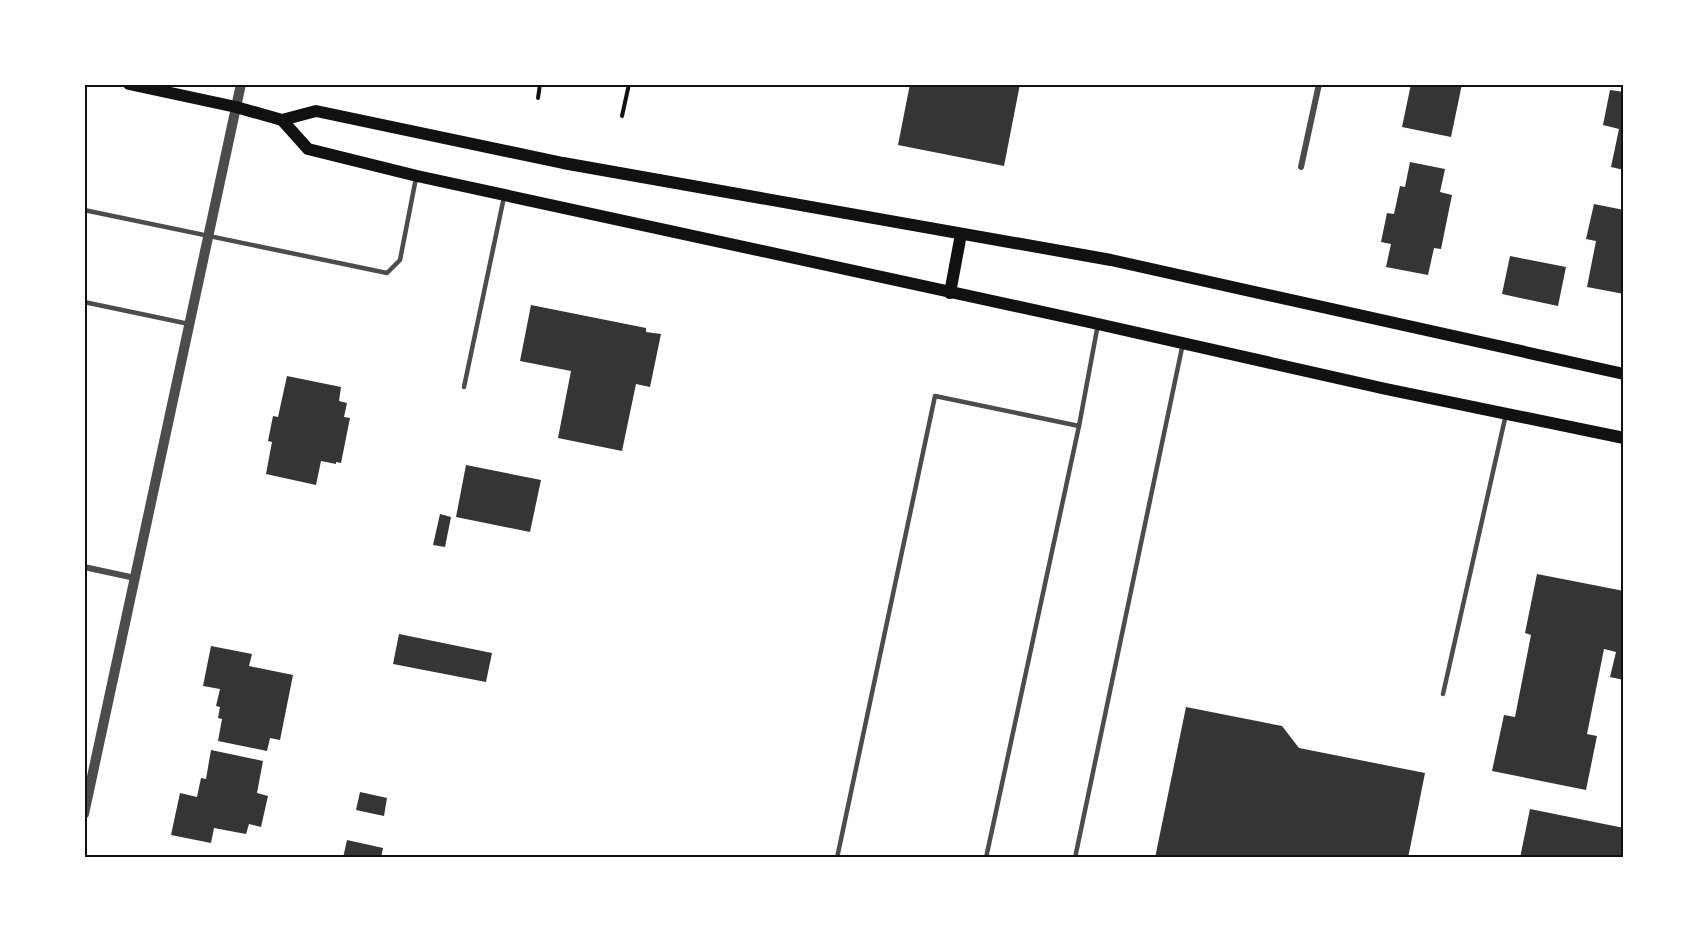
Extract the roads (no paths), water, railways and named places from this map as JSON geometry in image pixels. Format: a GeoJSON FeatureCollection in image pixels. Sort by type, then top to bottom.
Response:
{"type":"FeatureCollection","features":[{"type":"Feature","properties":{"kind":"main road"},"geometry":{"type":"LineString","coordinates":[[129,84],[236,107],[282,120],[316,111],[563,163],[1111,260],[1624,374]]}},
{"type":"Feature","properties":{"kind":"main road"},"geometry":{"type":"LineString","coordinates":[[282,120],[308,149],[417,176],[1624,438]]}},
{"type":"Feature","properties":{"kind":"main road"},"geometry":{"type":"LineString","coordinates":[[950,293],[961,234]]}},
{"type":"Feature","properties":{"kind":"street"},"geometry":{"type":"LineString","coordinates":[[84,814],[241,84]]}},
{"type":"Feature","properties":{"kind":"street"},"geometry":{"type":"LineString","coordinates":[[1301,167],[1319,84]]}},
{"type":"Feature","properties":{"kind":"street"},"geometry":{"type":"LineString","coordinates":[[84,567],[135,578]]}},
{"type":"Feature","properties":{"kind":"lane"},"geometry":{"type":"LineString","coordinates":[[84,210],[387,273],[400,260],[417,176]]}},
{"type":"Feature","properties":{"kind":"lane"},"geometry":{"type":"LineString","coordinates":[[464,387],[505,195]]}},
{"type":"Feature","properties":{"kind":"lane"},"geometry":{"type":"LineString","coordinates":[[84,302],[189,324]]}},
{"type":"Feature","properties":{"kind":"lane"},"geometry":{"type":"LineString","coordinates":[[986,858],[1079,426],[1098,324]]}},
{"type":"Feature","properties":{"kind":"lane"},"geometry":{"type":"LineString","coordinates":[[1076,858],[1183,344]]}},
{"type":"Feature","properties":{"kind":"lane"},"geometry":{"type":"LineString","coordinates":[[837,858],[935,396],[1079,426]]}},
{"type":"Feature","properties":{"kind":"lane"},"geometry":{"type":"LineString","coordinates":[[1443,693],[1506,414]]}}]}
